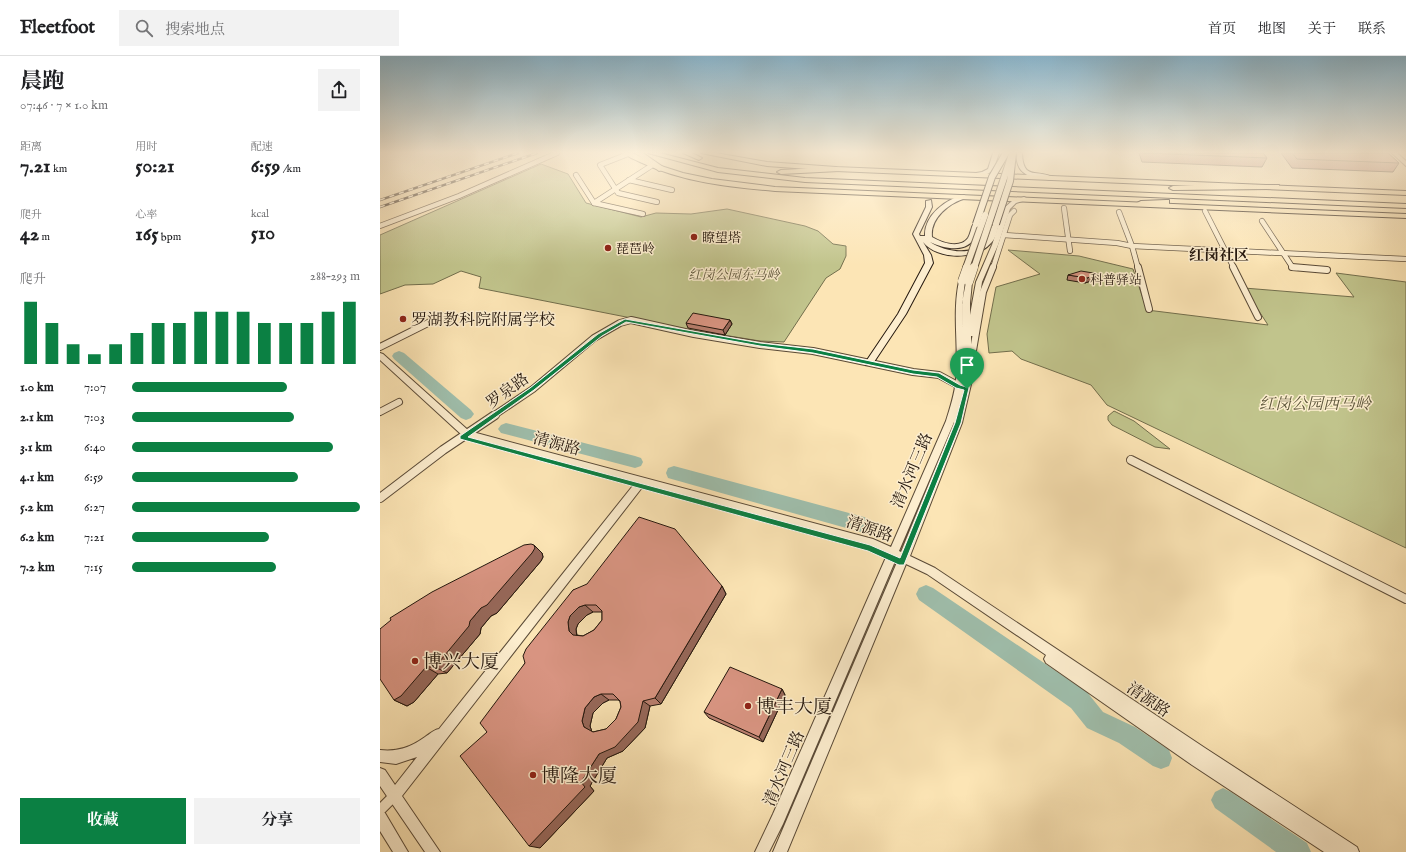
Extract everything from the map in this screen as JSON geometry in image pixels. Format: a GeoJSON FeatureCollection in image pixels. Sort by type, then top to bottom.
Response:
{"type":"FeatureCollection","features":[{"type":"Feature","properties":{"kind":"main road"},"geometry":{"type":"LineString","coordinates":[[822,190],[1141,203],[1406,216]]}},
{"type":"Feature","properties":{"kind":"main road"},"geometry":{"type":"LineString","coordinates":[[964,197],[953,200],[942,207],[929,230],[929,238],[944,245],[960,245],[970,239],[988,190]]}},
{"type":"Feature","properties":{"kind":"main road"},"geometry":{"type":"LineString","coordinates":[[919,195],[934,204],[935,209],[924,229],[923,237],[928,244],[937,249],[951,253],[964,253],[982,248],[990,241],[1007,190]]}},
{"type":"Feature","properties":{"kind":"main road"},"geometry":{"type":"LineString","coordinates":[[1037,190],[1406,206]]}},
{"type":"Feature","properties":{"kind":"main road"},"geometry":{"type":"LineString","coordinates":[[1218,190],[1406,199]]}},
{"type":"Feature","properties":{"kind":"main road"},"geometry":{"type":"LineString","coordinates":[[1344,190],[1406,193]]}},
{"type":"Feature","properties":{"kind":"main road"},"geometry":{"type":"LineString","coordinates":[[1141,203],[1240,199]]}},
{"type":"Feature","properties":{"kind":"main road"},"geometry":{"type":"LineString","coordinates":[[869,363],[890,336],[910,302],[929,263],[930,257],[919,243],[916,234],[929,207],[930,201]]}},
{"type":"Feature","properties":{"kind":"main road"},"geometry":{"type":"LineString","coordinates":[[1322,203],[1406,210]]}},
{"type":"Feature","properties":{"kind":"street"},"geometry":{"type":"LineString","coordinates":[[380,226],[473,190]]}},
{"type":"Feature","properties":{"kind":"street"},"geometry":{"type":"LineString","coordinates":[[586,190],[594,203],[643,214]]}},
{"type":"Feature","properties":{"kind":"street"},"geometry":{"type":"LineString","coordinates":[[594,203],[612,190]]}},
{"type":"Feature","properties":{"kind":"street"},"geometry":{"type":"LineString","coordinates":[[616,190],[622,194],[657,202]]}},
{"type":"Feature","properties":{"kind":"street","name":"清水河三路"},"geometry":{"type":"LineString","coordinates":[[762,852],[958,423],[968,353],[966,281],[994,190]]}},
{"type":"Feature","properties":{"kind":"street","name":"清水河三路"},"geometry":{"type":"LineString","coordinates":[[964,385],[960,362],[958,304],[999,190]]}},
{"type":"Feature","properties":{"kind":"street"},"geometry":{"type":"LineString","coordinates":[[968,353],[978,289],[995,245],[1006,208],[1014,202],[1024,199]]}},
{"type":"Feature","properties":{"kind":"street"},"geometry":{"type":"LineString","coordinates":[[1064,208],[1070,251]]}},
{"type":"Feature","properties":{"kind":"street"},"geometry":{"type":"LineString","coordinates":[[964,385],[973,358],[983,292],[1010,215],[1014,211]]}},
{"type":"Feature","properties":{"kind":"street"},"geometry":{"type":"LineString","coordinates":[[1205,211],[1258,317]]}},
{"type":"Feature","properties":{"kind":"street"},"geometry":{"type":"LineString","coordinates":[[1119,212],[1132,246],[1149,309]]}},
{"type":"Feature","properties":{"kind":"street"},"geometry":{"type":"LineString","coordinates":[[380,229],[414,214]]}},
{"type":"Feature","properties":{"kind":"street"},"geometry":{"type":"LineString","coordinates":[[1262,221],[1293,268],[1327,270]]}},
{"type":"Feature","properties":{"kind":"street"},"geometry":{"type":"LineString","coordinates":[[1004,235],[1069,239],[1132,246],[1406,259]]}},
{"type":"Feature","properties":{"kind":"street"},"geometry":{"type":"LineString","coordinates":[[380,347],[442,316]]}},
{"type":"Feature","properties":{"kind":"street","name":"罗泉路"},"geometry":{"type":"LineString","coordinates":[[380,498],[464,436],[548,377],[613,326],[625,321],[760,345],[813,351],[913,372],[939,375],[964,385]]}},
{"type":"Feature","properties":{"kind":"street","name":"清源路"},"geometry":{"type":"LineString","coordinates":[[380,356],[464,436]]}},
{"type":"Feature","properties":{"kind":"street","name":"清源路"},"geometry":{"type":"LineString","coordinates":[[380,363],[464,436],[870,548],[931,571],[1193,748],[1352,852]]}},
{"type":"Feature","properties":{"kind":"street"},"geometry":{"type":"LineString","coordinates":[[380,412],[399,402]]}},
{"type":"Feature","properties":{"kind":"street"},"geometry":{"type":"LineString","coordinates":[[1131,460],[1406,599]]}},
{"type":"Feature","properties":{"kind":"street"},"geometry":{"type":"LineString","coordinates":[[380,810],[394,796],[640,484]]}},
{"type":"Feature","properties":{"kind":"street","name":"清水河三路"},"geometry":{"type":"LineString","coordinates":[[780,852],[897,558]]}},
{"type":"Feature","properties":{"kind":"street","name":"清源路"},"geometry":{"type":"LineString","coordinates":[[897,558],[928,575],[1197,760],[1337,852]]}},
{"type":"Feature","properties":{"kind":"street"},"geometry":{"type":"LineString","coordinates":[[380,756],[394,758],[412,753],[437,736],[451,723]]}},
{"type":"Feature","properties":{"kind":"street"},"geometry":{"type":"LineString","coordinates":[[380,775],[433,852]]}},
{"type":"Feature","properties":{"kind":"street"},"geometry":{"type":"LineString","coordinates":[[380,818],[401,852]]}},
{"type":"Feature","properties":{"kind":"green space","name":"红岗公园东马岭"},"geometry":{"type":"Polygon","coordinates":[[[482,190],[578,190],[586,203],[641,217],[656,213],[691,214],[727,209],[805,226],[818,231],[833,244],[846,246],[846,256],[840,269],[826,278],[784,342],[760,341],[687,329],[479,288],[481,277],[461,271],[433,284],[405,285],[380,294],[380,235],[482,190]]]}},
{"type":"Feature","properties":{"kind":"green space","name":"红岗公园西马岭"},"geometry":{"type":"Polygon","coordinates":[[[1008,250],[1079,256],[1133,269],[1147,310],[1268,325],[1244,288],[1354,297],[1336,273],[1406,282],[1406,548],[1107,405],[1091,385],[1021,359],[1012,351],[989,353],[987,334],[996,287],[1040,274],[1008,250]]]}},
{"type":"Feature","properties":{"kind":"green space"},"geometry":{"type":"Polygon","coordinates":[[[1114,411],[1134,421],[1170,449],[1155,447],[1112,425],[1108,420],[1108,416],[1114,411]]]}},
{"type":"Feature","properties":{"kind":"building"},"geometry":{"type":"Polygon","coordinates":[[[1081,271],[1099,274],[1087,278],[1068,275],[1081,271]]]}},
{"type":"Feature","properties":{"kind":"building"},"geometry":{"type":"Polygon","coordinates":[[[693,313],[730,320],[723,330],[686,323],[693,313]]]}},
{"type":"Feature","properties":{"kind":"building"},"geometry":{"type":"Polygon","coordinates":[[[639,517],[675,529],[722,586],[655,698],[643,701],[638,722],[615,747],[599,754],[581,782],[585,787],[529,846],[460,756],[487,732],[480,723],[525,663],[523,656],[526,649],[573,590],[587,584],[639,517]],[[585,605],[579,607],[570,616],[568,622],[569,631],[573,635],[583,636],[594,630],[602,620],[602,611],[596,605],[585,605]],[[601,694],[594,697],[585,708],[582,721],[584,727],[593,732],[606,729],[616,719],[621,707],[620,701],[613,694],[601,694]]]}},
{"type":"Feature","properties":{"kind":"building"},"geometry":{"type":"Polygon","coordinates":[[[524,545],[534,545],[535,548],[532,553],[487,605],[481,608],[470,621],[469,626],[435,667],[426,667],[401,696],[394,700],[380,679],[380,629],[391,620],[390,618],[432,592],[524,545]]]}},
{"type":"Feature","properties":{"kind":"building","name":"博丰大厦"},"geometry":{"type":"Polygon","coordinates":[[[730,667],[782,689],[759,737],[704,712],[730,667]]]}},
{"type":"Feature","properties":{"kind":"waterway"},"geometry":{"type":"LineString","coordinates":[[399,356],[466,414]]}},
{"type":"Feature","properties":{"kind":"waterway"},"geometry":{"type":"LineString","coordinates":[[506,429],[635,462]]}},
{"type":"Feature","properties":{"kind":"waterway"},"geometry":{"type":"LineString","coordinates":[[674,473],[864,525]]}},
{"type":"Feature","properties":{"kind":"waterway"},"geometry":{"type":"LineString","coordinates":[[926,594],[1079,700],[1095,720],[1127,735],[1161,758]]}},
{"type":"Feature","properties":{"kind":"waterway"},"geometry":{"type":"LineString","coordinates":[[1223,800],[1298,852]]}},
{"type":"Feature","properties":{"kind":"railway"},"geometry":{"type":"LineString","coordinates":[[380,200],[409,190]]}},
{"type":"Feature","properties":{"kind":"railway"},"geometry":{"type":"LineString","coordinates":[[380,207],[429,190]]}},
{"type":"Feature","properties":{"kind":"place","name":"瞭望塔"},"geometry":{"type":"Point","coordinates":[694,237]}},
{"type":"Feature","properties":{"kind":"place","name":"琵琶岭"},"geometry":{"type":"Point","coordinates":[608,248]}},
{"type":"Feature","properties":{"kind":"place","name":"科普驿站"},"geometry":{"type":"Point","coordinates":[1082,279]}},
{"type":"Feature","properties":{"kind":"place","name":"罗湖教科院附属学校"},"geometry":{"type":"Point","coordinates":[403,319]}},
{"type":"Feature","properties":{"kind":"place","name":"博兴大厦"},"geometry":{"type":"Point","coordinates":[415,661]}},
{"type":"Feature","properties":{"kind":"place","name":"博丰大厦"},"geometry":{"type":"Point","coordinates":[748,706]}},
{"type":"Feature","properties":{"kind":"place","name":"博隆大厦"},"geometry":{"type":"Point","coordinates":[533,775]}},
{"type":"Feature","properties":{"kind":"district","name":"红岗社区"},"geometry":{"type":"Point","coordinates":[1219,255]}},
{"type":"Feature","properties":{"kind":"route"},"geometry":{"type":"LineString","coordinates":[[631,320],[694,334],[760,345],[813,351],[913,372],[939,375],[949,379],[958,387],[967,389],[958,423],[902,563],[870,548],[462,437],[532,389],[575,354],[613,326],[631,320]]}}]}
